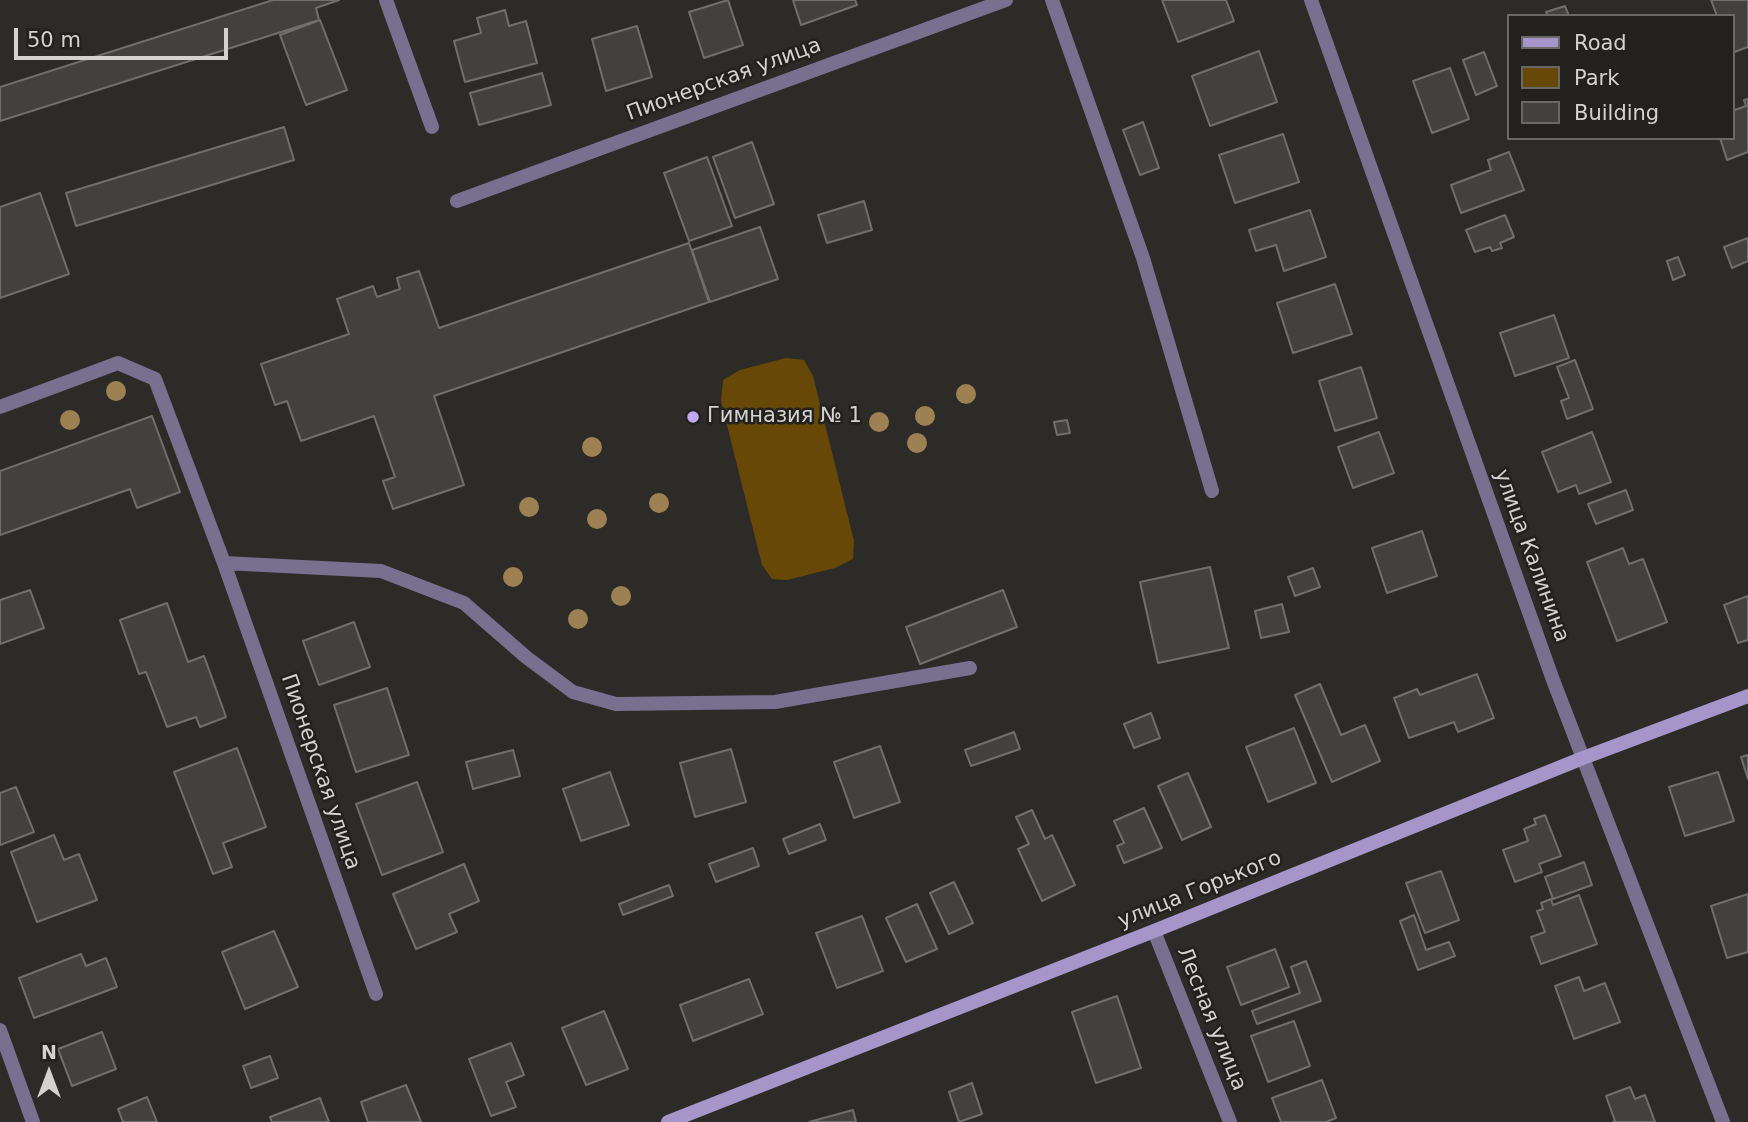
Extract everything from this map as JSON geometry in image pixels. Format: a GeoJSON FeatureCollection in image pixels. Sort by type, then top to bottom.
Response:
{"type":"FeatureCollection","features":[{"type":"Feature","properties":{"kind":"main road","name":"улица Горького"},"geometry":{"type":"LineString","coordinates":[[668,1122],[698,1116],[1583,758],[1748,696]]}},
{"type":"Feature","properties":{"kind":"street"},"geometry":{"type":"LineString","coordinates":[[386,0],[432,127]]}},
{"type":"Feature","properties":{"kind":"street","name":"Пионерская улица"},"geometry":{"type":"LineString","coordinates":[[457,201],[1006,0]]}},
{"type":"Feature","properties":{"kind":"street"},"geometry":{"type":"LineString","coordinates":[[1052,0],[1143,258],[1212,491]]}},
{"type":"Feature","properties":{"kind":"street","name":"улица Калинина"},"geometry":{"type":"LineString","coordinates":[[1311,0],[1583,758],[1723,1122]]}},
{"type":"Feature","properties":{"kind":"street","name":"Пионерская улица"},"geometry":{"type":"LineString","coordinates":[[0,407],[118,363],[155,379],[224,564],[376,994]]}},
{"type":"Feature","properties":{"kind":"street"},"geometry":{"type":"LineString","coordinates":[[224,564],[381,571],[464,603],[526,657],[573,692],[616,704],[775,702],[970,668]]}},
{"type":"Feature","properties":{"kind":"street","name":"Лесная улица"},"geometry":{"type":"LineString","coordinates":[[1154,931],[1230,1122]]}},
{"type":"Feature","properties":{"kind":"street"},"geometry":{"type":"LineString","coordinates":[[0,1030],[33,1122]]}},
{"type":"Feature","properties":{"kind":"green space"},"geometry":{"type":"Polygon","coordinates":[[[786,358],[804,360],[813,376],[854,541],[853,559],[835,568],[787,580],[772,579],[762,565],[721,401],[723,380],[740,370],[786,358]]]}},
{"type":"Feature","properties":{"kind":"building"},"geometry":{"type":"Polygon","coordinates":[[[273,0],[339,0],[316,8],[319,20],[0,121],[0,87],[273,0]]]}},
{"type":"Feature","properties":{"kind":"building"},"geometry":{"type":"Polygon","coordinates":[[[728,0],[743,45],[704,58],[689,12],[728,0]]]}},
{"type":"Feature","properties":{"kind":"building"},"geometry":{"type":"Polygon","coordinates":[[[793,0],[855,0],[857,5],[801,25],[793,0]]]}},
{"type":"Feature","properties":{"kind":"building"},"geometry":{"type":"Polygon","coordinates":[[[1162,0],[1226,0],[1234,21],[1178,42],[1162,0]]]}},
{"type":"Feature","properties":{"kind":"building"},"geometry":{"type":"Polygon","coordinates":[[[1711,0],[1748,0],[1748,47],[1734,52],[1734,14],[1716,14],[1711,0]]]}},
{"type":"Feature","properties":{"kind":"building"},"geometry":{"type":"Polygon","coordinates":[[[1565,6],[1568,14],[1547,14],[1546,12],[1565,6]]]}},
{"type":"Feature","properties":{"kind":"building"},"geometry":{"type":"Polygon","coordinates":[[[505,10],[509,26],[526,21],[537,63],[465,82],[454,41],[481,33],[477,18],[505,10]]]}},
{"type":"Feature","properties":{"kind":"building"},"geometry":{"type":"Polygon","coordinates":[[[320,20],[347,90],[306,105],[280,35],[320,20]]]}},
{"type":"Feature","properties":{"kind":"building"},"geometry":{"type":"Polygon","coordinates":[[[637,26],[652,77],[606,91],[592,39],[637,26]]]}},
{"type":"Feature","properties":{"kind":"building"},"geometry":{"type":"Polygon","coordinates":[[[1259,51],[1277,102],[1210,126],[1192,76],[1259,51]]]}},
{"type":"Feature","properties":{"kind":"building"},"geometry":{"type":"Polygon","coordinates":[[[1484,52],[1497,86],[1476,95],[1463,60],[1484,52]]]}},
{"type":"Feature","properties":{"kind":"building"},"geometry":{"type":"Polygon","coordinates":[[[1450,68],[1469,119],[1432,133],[1413,81],[1450,68]]]}},
{"type":"Feature","properties":{"kind":"building"},"geometry":{"type":"Polygon","coordinates":[[[542,73],[551,105],[479,125],[470,93],[542,73]]]}},
{"type":"Feature","properties":{"kind":"building"},"geometry":{"type":"Polygon","coordinates":[[[1748,99],[1748,152],[1727,160],[1721,140],[1734,140],[1734,110],[1746,106],[1744,100],[1748,99]]]}},
{"type":"Feature","properties":{"kind":"building"},"geometry":{"type":"Polygon","coordinates":[[[1143,122],[1159,168],[1140,175],[1123,130],[1143,122]]]}},
{"type":"Feature","properties":{"kind":"building"},"geometry":{"type":"Polygon","coordinates":[[[284,127],[294,160],[76,226],[66,193],[284,127]]]}},
{"type":"Feature","properties":{"kind":"building"},"geometry":{"type":"Polygon","coordinates":[[[1283,134],[1299,182],[1235,203],[1219,155],[1283,134]]]}},
{"type":"Feature","properties":{"kind":"building"},"geometry":{"type":"Polygon","coordinates":[[[752,142],[774,204],[735,218],[713,157],[752,142]]]}},
{"type":"Feature","properties":{"kind":"building"},"geometry":{"type":"Polygon","coordinates":[[[1509,152],[1524,190],[1461,213],[1451,185],[1491,170],[1488,160],[1509,152]]]}},
{"type":"Feature","properties":{"kind":"building"},"geometry":{"type":"Polygon","coordinates":[[[707,157],[732,226],[689,241],[664,173],[707,157]]]}},
{"type":"Feature","properties":{"kind":"building"},"geometry":{"type":"Polygon","coordinates":[[[40,193],[69,274],[0,298],[0,207],[40,193]]]}},
{"type":"Feature","properties":{"kind":"building"},"geometry":{"type":"Polygon","coordinates":[[[864,201],[872,230],[827,243],[818,215],[864,201]]]}},
{"type":"Feature","properties":{"kind":"building"},"geometry":{"type":"Polygon","coordinates":[[[1310,210],[1326,257],[1284,271],[1276,245],[1256,251],[1249,230],[1310,210]]]}},
{"type":"Feature","properties":{"kind":"building"},"geometry":{"type":"Polygon","coordinates":[[[1505,215],[1514,237],[1500,243],[1502,248],[1492,251],[1490,247],[1475,252],[1466,230],[1505,215]]]}},
{"type":"Feature","properties":{"kind":"building"},"geometry":{"type":"Polygon","coordinates":[[[760,227],[778,279],[710,302],[692,250],[760,227]]]}},
{"type":"Feature","properties":{"kind":"building"},"geometry":{"type":"Polygon","coordinates":[[[1748,238],[1748,261],[1732,268],[1724,247],[1748,238]]]}},
{"type":"Feature","properties":{"kind":"building"},"geometry":{"type":"Polygon","coordinates":[[[689,243],[709,302],[434,396],[464,485],[393,509],[383,481],[395,477],[374,416],[301,441],[287,401],[275,405],[261,364],[349,334],[337,299],[373,286],[377,297],[400,289],[397,278],[419,271],[439,328],[689,243]]]}},
{"type":"Feature","properties":{"kind":"building"},"geometry":{"type":"Polygon","coordinates":[[[1678,257],[1685,275],[1673,280],[1667,261],[1678,257]]]}},
{"type":"Feature","properties":{"kind":"building"},"geometry":{"type":"Polygon","coordinates":[[[1335,284],[1352,334],[1293,353],[1277,303],[1335,284]]]}},
{"type":"Feature","properties":{"kind":"building"},"geometry":{"type":"Polygon","coordinates":[[[1554,315],[1569,358],[1515,376],[1500,333],[1554,315]]]}},
{"type":"Feature","properties":{"kind":"building"},"geometry":{"type":"Polygon","coordinates":[[[1575,360],[1593,409],[1567,419],[1561,401],[1569,398],[1557,367],[1575,360]]]}},
{"type":"Feature","properties":{"kind":"building"},"geometry":{"type":"Polygon","coordinates":[[[1361,367],[1377,418],[1335,431],[1319,381],[1361,367]]]}},
{"type":"Feature","properties":{"kind":"building"},"geometry":{"type":"Polygon","coordinates":[[[152,416],[180,492],[137,508],[130,489],[0,535],[0,471],[152,416]]]}},
{"type":"Feature","properties":{"kind":"building"},"geometry":{"type":"Polygon","coordinates":[[[1067,420],[1070,433],[1057,435],[1054,422],[1067,420]]]}},
{"type":"Feature","properties":{"kind":"building"},"geometry":{"type":"Polygon","coordinates":[[[1379,432],[1394,473],[1353,488],[1338,447],[1379,432]]]}},
{"type":"Feature","properties":{"kind":"building"},"geometry":{"type":"Polygon","coordinates":[[[1592,432],[1611,482],[1579,494],[1576,485],[1558,492],[1542,452],[1592,432]]]}},
{"type":"Feature","properties":{"kind":"building"},"geometry":{"type":"Polygon","coordinates":[[[1626,490],[1633,510],[1596,524],[1588,504],[1626,490]]]}},
{"type":"Feature","properties":{"kind":"building"},"geometry":{"type":"Polygon","coordinates":[[[1422,531],[1437,576],[1387,593],[1372,548],[1422,531]]]}},
{"type":"Feature","properties":{"kind":"building"},"geometry":{"type":"Polygon","coordinates":[[[1623,548],[1629,564],[1643,559],[1667,622],[1617,641],[1587,562],[1623,548]]]}},
{"type":"Feature","properties":{"kind":"building"},"geometry":{"type":"Polygon","coordinates":[[[1210,567],[1229,648],[1158,663],[1140,582],[1210,567]]]}},
{"type":"Feature","properties":{"kind":"building"},"geometry":{"type":"Polygon","coordinates":[[[1313,568],[1320,587],[1295,596],[1288,577],[1313,568]]]}},
{"type":"Feature","properties":{"kind":"building"},"geometry":{"type":"Polygon","coordinates":[[[30,590],[44,628],[0,644],[0,600],[30,590]]]}},
{"type":"Feature","properties":{"kind":"building"},"geometry":{"type":"Polygon","coordinates":[[[1003,590],[1017,627],[920,664],[906,627],[1003,590]]]}},
{"type":"Feature","properties":{"kind":"building"},"geometry":{"type":"Polygon","coordinates":[[[1748,596],[1748,640],[1738,643],[1724,605],[1748,596]]]}},
{"type":"Feature","properties":{"kind":"building"},"geometry":{"type":"Polygon","coordinates":[[[167,603],[188,662],[204,656],[226,717],[200,727],[196,717],[167,727],[146,672],[139,674],[120,620],[167,603]]]}},
{"type":"Feature","properties":{"kind":"building"},"geometry":{"type":"Polygon","coordinates":[[[1282,604],[1289,632],[1261,638],[1255,611],[1282,604]]]}},
{"type":"Feature","properties":{"kind":"building"},"geometry":{"type":"Polygon","coordinates":[[[354,622],[370,667],[319,685],[303,641],[354,622]]]}},
{"type":"Feature","properties":{"kind":"building"},"geometry":{"type":"Polygon","coordinates":[[[1477,674],[1494,718],[1458,732],[1454,722],[1409,738],[1394,698],[1417,689],[1420,695],[1477,674]]]}},
{"type":"Feature","properties":{"kind":"building"},"geometry":{"type":"Polygon","coordinates":[[[1320,684],[1341,735],[1365,725],[1380,761],[1332,782],[1295,695],[1320,684]]]}},
{"type":"Feature","properties":{"kind":"building"},"geometry":{"type":"Polygon","coordinates":[[[387,688],[409,755],[356,772],[334,705],[387,688]]]}},
{"type":"Feature","properties":{"kind":"building"},"geometry":{"type":"Polygon","coordinates":[[[1151,713],[1160,738],[1134,748],[1124,724],[1151,713]]]}},
{"type":"Feature","properties":{"kind":"building"},"geometry":{"type":"Polygon","coordinates":[[[1294,728],[1316,783],[1268,802],[1246,747],[1294,728]]]}},
{"type":"Feature","properties":{"kind":"building"},"geometry":{"type":"Polygon","coordinates":[[[1014,732],[1020,749],[971,766],[965,750],[1014,732]]]}},
{"type":"Feature","properties":{"kind":"building"},"geometry":{"type":"Polygon","coordinates":[[[880,746],[900,802],[854,818],[834,762],[880,746]]]}},
{"type":"Feature","properties":{"kind":"building"},"geometry":{"type":"Polygon","coordinates":[[[237,748],[266,827],[223,843],[232,867],[213,874],[174,772],[237,748]]]}},
{"type":"Feature","properties":{"kind":"building"},"geometry":{"type":"Polygon","coordinates":[[[731,749],[746,802],[695,817],[680,763],[731,749]]]}},
{"type":"Feature","properties":{"kind":"building"},"geometry":{"type":"Polygon","coordinates":[[[513,750],[520,776],[473,789],[466,762],[513,750]]]}},
{"type":"Feature","properties":{"kind":"building"},"geometry":{"type":"Polygon","coordinates":[[[1748,755],[1748,779],[1741,757],[1748,755]]]}},
{"type":"Feature","properties":{"kind":"building"},"geometry":{"type":"Polygon","coordinates":[[[610,772],[629,825],[581,841],[563,789],[610,772]]]}},
{"type":"Feature","properties":{"kind":"building"},"geometry":{"type":"Polygon","coordinates":[[[1718,772],[1734,821],[1685,836],[1669,787],[1718,772]]]}},
{"type":"Feature","properties":{"kind":"building"},"geometry":{"type":"Polygon","coordinates":[[[1188,773],[1211,827],[1182,840],[1158,786],[1188,773]]]}},
{"type":"Feature","properties":{"kind":"building"},"geometry":{"type":"Polygon","coordinates":[[[417,782],[443,852],[382,875],[356,804],[417,782]]]}},
{"type":"Feature","properties":{"kind":"building"},"geometry":{"type":"Polygon","coordinates":[[[16,787],[34,832],[0,845],[0,793],[16,787]]]}},
{"type":"Feature","properties":{"kind":"building"},"geometry":{"type":"Polygon","coordinates":[[[1144,808],[1162,848],[1124,863],[1117,846],[1124,843],[1114,821],[1144,808]]]}},
{"type":"Feature","properties":{"kind":"building"},"geometry":{"type":"Polygon","coordinates":[[[1032,810],[1045,839],[1052,835],[1075,885],[1042,901],[1018,849],[1029,844],[1016,817],[1032,810]]]}},
{"type":"Feature","properties":{"kind":"building"},"geometry":{"type":"Polygon","coordinates":[[[1545,815],[1561,856],[1539,864],[1542,872],[1515,882],[1503,850],[1528,841],[1524,829],[1536,824],[1534,819],[1545,815]]]}},
{"type":"Feature","properties":{"kind":"building"},"geometry":{"type":"Polygon","coordinates":[[[820,824],[826,840],[789,854],[783,839],[820,824]]]}},
{"type":"Feature","properties":{"kind":"building"},"geometry":{"type":"Polygon","coordinates":[[[54,835],[64,860],[79,854],[97,900],[37,922],[11,852],[54,835]]]}},
{"type":"Feature","properties":{"kind":"building"},"geometry":{"type":"Polygon","coordinates":[[[753,848],[759,866],[716,882],[709,864],[753,848]]]}},
{"type":"Feature","properties":{"kind":"building"},"geometry":{"type":"Polygon","coordinates":[[[1584,862],[1592,885],[1553,899],[1545,877],[1584,862]]]}},
{"type":"Feature","properties":{"kind":"building"},"geometry":{"type":"Polygon","coordinates":[[[464,864],[479,901],[449,914],[457,932],[416,949],[393,894],[464,864]]]}},
{"type":"Feature","properties":{"kind":"building"},"geometry":{"type":"Polygon","coordinates":[[[1441,871],[1459,920],[1425,933],[1406,883],[1441,871]]]}},
{"type":"Feature","properties":{"kind":"building"},"geometry":{"type":"Polygon","coordinates":[[[954,882],[973,923],[949,934],[930,893],[954,882]]]}},
{"type":"Feature","properties":{"kind":"building"},"geometry":{"type":"Polygon","coordinates":[[[669,885],[673,896],[623,915],[619,904],[669,885]]]}},
{"type":"Feature","properties":{"kind":"building"},"geometry":{"type":"Polygon","coordinates":[[[1748,894],[1748,952],[1727,958],[1711,906],[1748,894]]]}},
{"type":"Feature","properties":{"kind":"building"},"geometry":{"type":"Polygon","coordinates":[[[1579,895],[1597,944],[1541,964],[1531,937],[1545,932],[1537,911],[1543,909],[1541,903],[1551,899],[1553,905],[1579,895]]]}},
{"type":"Feature","properties":{"kind":"building"},"geometry":{"type":"Polygon","coordinates":[[[917,904],[937,949],[906,962],[886,918],[917,904]]]}},
{"type":"Feature","properties":{"kind":"building"},"geometry":{"type":"Polygon","coordinates":[[[1414,915],[1426,950],[1449,942],[1455,956],[1418,970],[1400,921],[1414,915]]]}},
{"type":"Feature","properties":{"kind":"building"},"geometry":{"type":"Polygon","coordinates":[[[862,916],[883,971],[837,988],[816,933],[862,916]]]}},
{"type":"Feature","properties":{"kind":"building"},"geometry":{"type":"Polygon","coordinates":[[[274,931],[298,987],[245,1009],[222,952],[274,931]]]}},
{"type":"Feature","properties":{"kind":"building"},"geometry":{"type":"Polygon","coordinates":[[[1275,949],[1289,987],[1241,1005],[1227,967],[1275,949]]]}},
{"type":"Feature","properties":{"kind":"building"},"geometry":{"type":"Polygon","coordinates":[[[81,954],[86,966],[106,958],[117,987],[34,1018],[19,978],[81,954]]]}},
{"type":"Feature","properties":{"kind":"building"},"geometry":{"type":"Polygon","coordinates":[[[1306,961],[1321,1001],[1257,1024],[1252,1011],[1300,993],[1291,967],[1306,961]]]}},
{"type":"Feature","properties":{"kind":"building"},"geometry":{"type":"Polygon","coordinates":[[[1579,977],[1584,991],[1605,983],[1620,1022],[1574,1039],[1555,986],[1579,977]]]}},
{"type":"Feature","properties":{"kind":"building"},"geometry":{"type":"Polygon","coordinates":[[[749,979],[763,1014],[693,1041],[680,1005],[749,979]]]}},
{"type":"Feature","properties":{"kind":"building"},"geometry":{"type":"Polygon","coordinates":[[[1117,996],[1141,1068],[1096,1083],[1072,1012],[1117,996]]]}},
{"type":"Feature","properties":{"kind":"building"},"geometry":{"type":"Polygon","coordinates":[[[604,1011],[628,1069],[586,1085],[562,1028],[604,1011]]]}},
{"type":"Feature","properties":{"kind":"building"},"geometry":{"type":"Polygon","coordinates":[[[1294,1021],[1310,1066],[1268,1082],[1251,1036],[1294,1021]]]}},
{"type":"Feature","properties":{"kind":"building"},"geometry":{"type":"Polygon","coordinates":[[[102,1032],[116,1069],[72,1086],[58,1049],[102,1032]]]}},
{"type":"Feature","properties":{"kind":"building"},"geometry":{"type":"Polygon","coordinates":[[[511,1043],[524,1075],[506,1082],[516,1107],[491,1116],[469,1059],[511,1043]]]}},
{"type":"Feature","properties":{"kind":"building"},"geometry":{"type":"Polygon","coordinates":[[[270,1056],[278,1078],[251,1088],[243,1066],[270,1056]]]}},
{"type":"Feature","properties":{"kind":"building"},"geometry":{"type":"Polygon","coordinates":[[[1322,1080],[1336,1118],[1326,1122],[1281,1122],[1272,1098],[1322,1080]]]}},
{"type":"Feature","properties":{"kind":"building"},"geometry":{"type":"Polygon","coordinates":[[[972,1083],[982,1114],[959,1122],[949,1092],[972,1083]]]}},
{"type":"Feature","properties":{"kind":"building"},"geometry":{"type":"Polygon","coordinates":[[[406,1085],[421,1122],[368,1122],[361,1102],[406,1085]]]}},
{"type":"Feature","properties":{"kind":"building"},"geometry":{"type":"Polygon","coordinates":[[[1630,1087],[1635,1099],[1645,1095],[1655,1122],[1613,1122],[1615,1121],[1606,1096],[1630,1087]]]}},
{"type":"Feature","properties":{"kind":"building"},"geometry":{"type":"Polygon","coordinates":[[[147,1097],[157,1122],[123,1122],[118,1109],[147,1097]]]}},
{"type":"Feature","properties":{"kind":"building"},"geometry":{"type":"Polygon","coordinates":[[[320,1098],[329,1122],[272,1122],[270,1117],[320,1098]]]}},
{"type":"Feature","properties":{"kind":"building"},"geometry":{"type":"Polygon","coordinates":[[[853,1110],[856,1122],[809,1122],[853,1110]]]}},
{"type":"Feature","properties":{"kind":"place","name":"Гимназия № 1"},"geometry":{"type":"Point","coordinates":[693,417]}}]}
